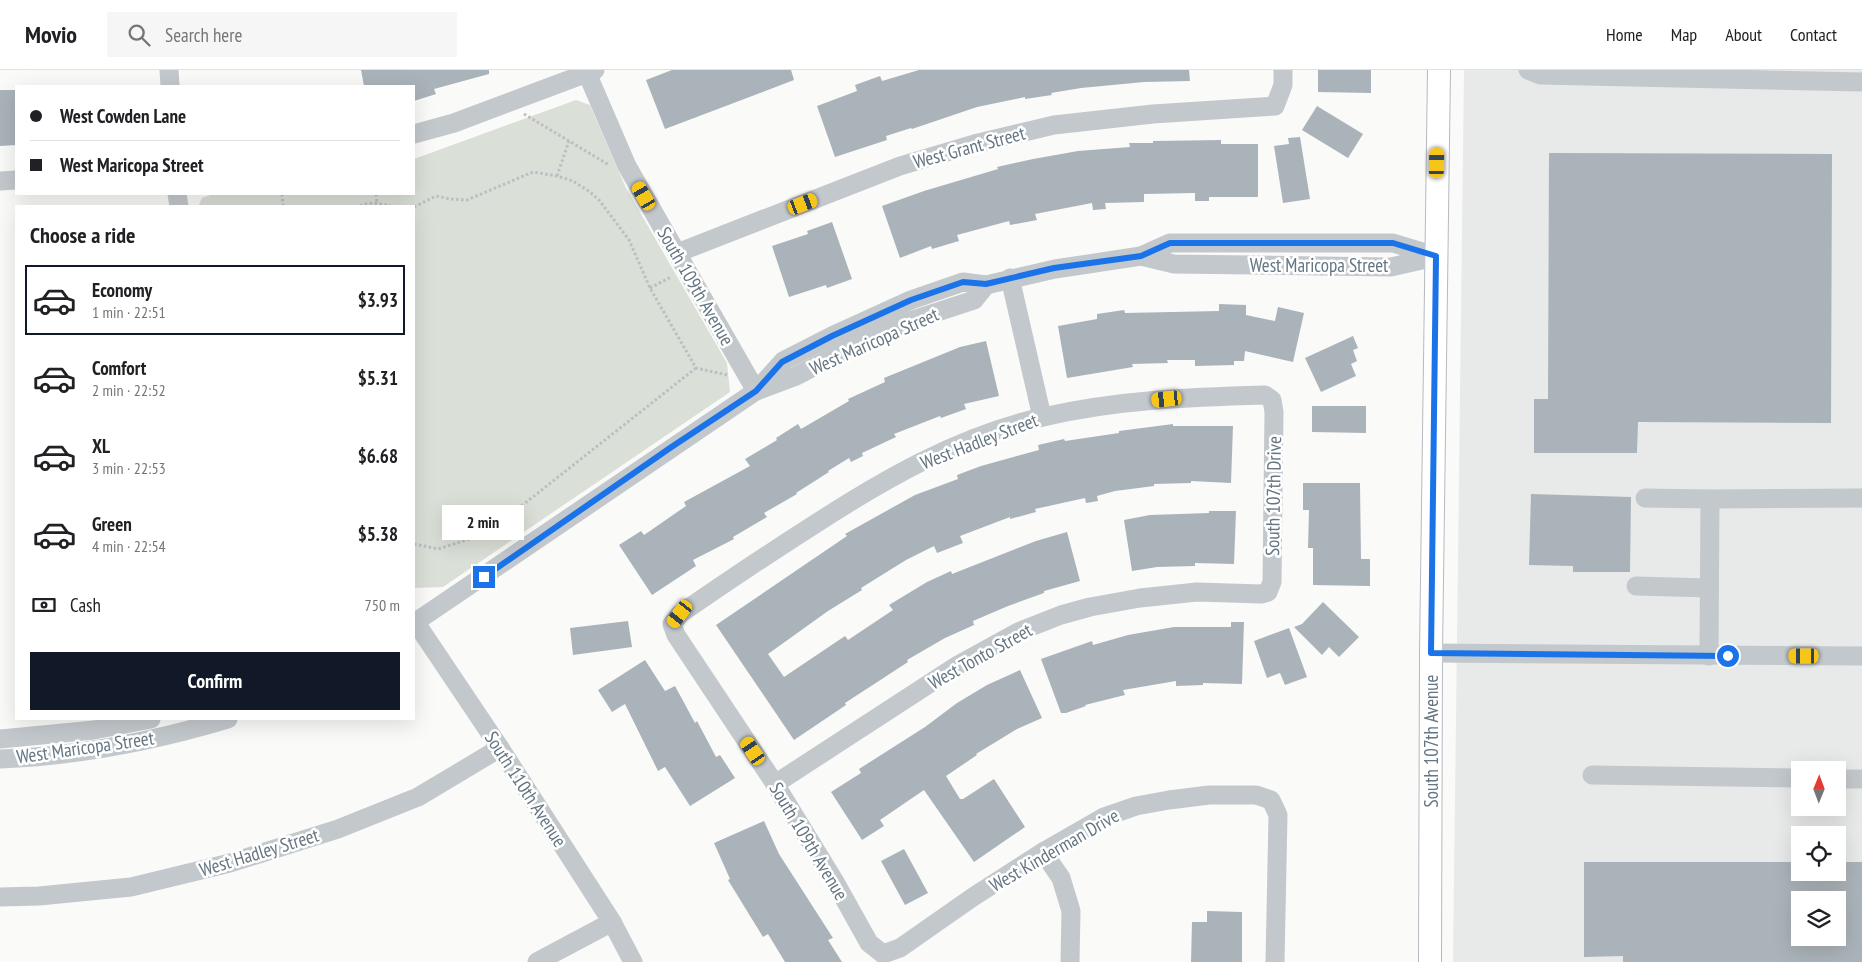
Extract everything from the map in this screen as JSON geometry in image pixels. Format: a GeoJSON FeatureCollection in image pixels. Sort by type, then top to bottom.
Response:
{"type":"FeatureCollection","features":[{"type":"Feature","properties":{"kind":"main road","name":"South 107th Avenue"},"geometry":{"type":"LineString","coordinates":[[1430,962],[1431,653],[1439,70]]}},
{"type":"Feature","properties":{"kind":"street"},"geometry":{"type":"LineString","coordinates":[[169,70],[170,85]]}},
{"type":"Feature","properties":{"kind":"street","name":"West Grant Street"},"geometry":{"type":"LineString","coordinates":[[682,261],[900,166],[992,140],[1054,125],[1153,114],[1275,106],[1283,85],[1283,70]]}},
{"type":"Feature","properties":{"kind":"street"},"geometry":{"type":"LineString","coordinates":[[1528,70],[1540,75],[1862,82]]}},
{"type":"Feature","properties":{"kind":"street"},"geometry":{"type":"LineString","coordinates":[[415,134],[454,123],[591,71]]}},
{"type":"Feature","properties":{"kind":"street","name":"South 109th Avenue"},"geometry":{"type":"LineString","coordinates":[[591,71],[627,166],[753,385]]}},
{"type":"Feature","properties":{"kind":"street"},"geometry":{"type":"LineString","coordinates":[[0,181],[15,180]]}},
{"type":"Feature","properties":{"kind":"street","name":"West Maricopa Street"},"geometry":{"type":"LineString","coordinates":[[415,621],[753,385],[796,376],[865,340],[910,321],[974,300],[986,284],[1054,268],[1141,256],[1170,243],[1393,243],[1436,256]]}},
{"type":"Feature","properties":{"kind":"street"},"geometry":{"type":"LineString","coordinates":[[1010,278],[1042,417]]}},
{"type":"Feature","properties":{"kind":"street","name":"West Hadley Street"},"geometry":{"type":"LineString","coordinates":[[672,624],[680,614],[857,497],[935,454],[1042,417],[1112,404],[1185,397],[1265,395],[1272,400]]}},
{"type":"Feature","properties":{"kind":"street","name":"South 107th Drive"},"geometry":{"type":"LineString","coordinates":[[1268,592],[1272,582],[1274,412],[1272,400]]}},
{"type":"Feature","properties":{"kind":"street"},"geometry":{"type":"LineString","coordinates":[[1644,498],[1862,498]]}},
{"type":"Feature","properties":{"kind":"street"},"geometry":{"type":"LineString","coordinates":[[1709,656],[1710,498]]}},
{"type":"Feature","properties":{"kind":"street"},"geometry":{"type":"LineString","coordinates":[[1636,586],[1709,588]]}},
{"type":"Feature","properties":{"kind":"street","name":"West Tonto Street"},"geometry":{"type":"LineString","coordinates":[[775,784],[958,665],[1018,632],[1061,615],[1090,607],[1140,598],[1197,592],[1261,594],[1268,592]]}},
{"type":"Feature","properties":{"kind":"street","name":"South 110th Avenue"},"geometry":{"type":"LineString","coordinates":[[415,623],[500,748],[612,922],[633,962]]}},
{"type":"Feature","properties":{"kind":"street","name":"South 109th Avenue"},"geometry":{"type":"LineString","coordinates":[[672,624],[676,636],[775,784],[869,942],[883,954]]}},
{"type":"Feature","properties":{"kind":"street"},"geometry":{"type":"LineString","coordinates":[[1431,653],[1862,656]]}},
{"type":"Feature","properties":{"kind":"street","name":"West Maricopa Street"},"geometry":{"type":"LineString","coordinates":[[0,739],[94,730],[146,720]]}},
{"type":"Feature","properties":{"kind":"street","name":"West Maricopa Street"},"geometry":{"type":"LineString","coordinates":[[0,759],[66,753],[124,744],[171,735],[224,720]]}},
{"type":"Feature","properties":{"kind":"street","name":"West Hadley Street"},"geometry":{"type":"LineString","coordinates":[[0,897],[39,896],[131,887],[230,863],[338,829],[418,797],[500,748]]}},
{"type":"Feature","properties":{"kind":"street"},"geometry":{"type":"LineString","coordinates":[[1592,776],[1791,778]]}},
{"type":"Feature","properties":{"kind":"street"},"geometry":{"type":"LineString","coordinates":[[1846,779],[1862,779]]}},
{"type":"Feature","properties":{"kind":"street","name":"West Kinderman Drive"},"geometry":{"type":"LineString","coordinates":[[883,954],[900,948],[1043,852],[1104,817],[1136,806],[1169,800],[1209,795],[1256,795],[1271,800],[1278,815],[1275,962]]}},
{"type":"Feature","properties":{"kind":"street"},"geometry":{"type":"LineString","coordinates":[[1043,852],[1061,878],[1071,911],[1070,962]]}},
{"type":"Feature","properties":{"kind":"street"},"geometry":{"type":"LineString","coordinates":[[537,962],[612,922]]}},
{"type":"Feature","properties":{"kind":"path"},"geometry":{"type":"LineString","coordinates":[[506,103],[611,166]]}},
{"type":"Feature","properties":{"kind":"path"},"geometry":{"type":"LineString","coordinates":[[557,176],[569,141]]}},
{"type":"Feature","properties":{"kind":"path"},"geometry":{"type":"LineString","coordinates":[[415,206],[436,196],[467,200],[532,172],[573,181],[599,200],[629,240],[650,288],[696,368],[753,385]]}},
{"type":"Feature","properties":{"kind":"path"},"geometry":{"type":"LineString","coordinates":[[376,195],[377,203]]}},
{"type":"Feature","properties":{"kind":"path"},"geometry":{"type":"LineString","coordinates":[[362,205],[377,203],[386,205]]}},
{"type":"Feature","properties":{"kind":"path"},"geometry":{"type":"LineString","coordinates":[[650,288],[682,261]]}},
{"type":"Feature","properties":{"kind":"path"},"geometry":{"type":"LineString","coordinates":[[415,544],[438,549],[486,534],[696,368]]}},
{"type":"Feature","properties":{"kind":"shaded area"},"geometry":{"type":"Polygon","coordinates":[[[1464,70],[1862,70],[1862,962],[1453,962],[1464,70]]]}},
{"type":"Feature","properties":{"kind":"shaded area"},"geometry":{"type":"Polygon","coordinates":[[[576,100],[590,105],[626,188],[727,363],[730,392],[443,587],[415,588],[415,205],[199,205],[202,198],[210,195],[415,195],[415,159],[576,100]]]}},
{"type":"Feature","properties":{"kind":"building"},"geometry":{"type":"Polygon","coordinates":[[[361,70],[489,70],[489,74],[434,89],[436,94],[415,101],[415,85],[364,85],[361,70]]]}},
{"type":"Feature","properties":{"kind":"building"},"geometry":{"type":"Polygon","coordinates":[[[672,70],[791,70],[794,80],[665,129],[646,80],[672,70]]]}},
{"type":"Feature","properties":{"kind":"building"},"geometry":{"type":"Polygon","coordinates":[[[919,70],[1189,70],[1190,81],[1144,82],[1081,88],[1051,93],[1052,95],[1025,99],[1025,97],[977,107],[886,136],[887,140],[835,157],[817,106],[857,91],[855,85],[880,76],[882,81],[919,70]]]}},
{"type":"Feature","properties":{"kind":"building"},"geometry":{"type":"Polygon","coordinates":[[[1318,70],[1371,70],[1371,93],[1318,92],[1318,70]]]}},
{"type":"Feature","properties":{"kind":"building"},"geometry":{"type":"Polygon","coordinates":[[[0,90],[15,90],[15,145],[0,146],[0,90]]]}},
{"type":"Feature","properties":{"kind":"building"},"geometry":{"type":"Polygon","coordinates":[[[1317,106],[1363,134],[1348,158],[1302,130],[1317,106]]]}},
{"type":"Feature","properties":{"kind":"building"},"geometry":{"type":"Polygon","coordinates":[[[1300,137],[1310,199],[1283,203],[1274,146],[1289,144],[1288,138],[1300,137]]]}},
{"type":"Feature","properties":{"kind":"building"},"geometry":{"type":"Polygon","coordinates":[[[1221,140],[1221,144],[1258,144],[1258,197],[1209,197],[1209,201],[1195,201],[1195,193],[1144,194],[1144,202],[1105,203],[1106,209],[1093,210],[1092,203],[1035,214],[1037,220],[1010,225],[1009,221],[957,235],[959,241],[932,249],[931,246],[900,258],[882,206],[924,191],[998,169],[997,167],[1033,159],[1078,151],[1130,147],[1129,143],[1221,140]]]}},
{"type":"Feature","properties":{"kind":"building"},"geometry":{"type":"Polygon","coordinates":[[[1549,153],[1832,154],[1831,423],[1638,422],[1637,453],[1534,453],[1534,399],[1548,399],[1549,153]]]}},
{"type":"Feature","properties":{"kind":"building"},"geometry":{"type":"Polygon","coordinates":[[[832,222],[852,279],[827,288],[826,285],[789,297],[772,246],[808,234],[807,231],[832,222]]]}},
{"type":"Feature","properties":{"kind":"building"},"geometry":{"type":"Polygon","coordinates":[[[1219,304],[1246,305],[1246,315],[1275,321],[1278,307],[1304,313],[1293,362],[1245,351],[1244,361],[1234,361],[1234,365],[1195,366],[1195,360],[1167,360],[1168,363],[1132,364],[1133,367],[1067,378],[1058,326],[1097,319],[1097,314],[1124,310],[1125,313],[1219,311],[1219,304]]]}},
{"type":"Feature","properties":{"kind":"building"},"geometry":{"type":"Polygon","coordinates":[[[1353,336],[1358,348],[1353,350],[1357,361],[1351,364],[1356,376],[1321,392],[1305,358],[1353,336]]]}},
{"type":"Feature","properties":{"kind":"building"},"geometry":{"type":"Polygon","coordinates":[[[986,341],[999,396],[964,404],[966,409],[941,418],[940,416],[894,434],[896,437],[862,453],[863,456],[851,462],[849,458],[797,494],[764,513],[767,517],[733,537],[734,539],[693,560],[696,566],[652,595],[619,545],[641,531],[644,535],[686,506],[684,502],[750,466],[745,459],[777,440],[776,438],[798,424],[801,429],[849,401],[848,399],[885,382],[884,378],[960,347],[986,341]]]}},
{"type":"Feature","properties":{"kind":"building"},"geometry":{"type":"Polygon","coordinates":[[[1312,406],[1366,406],[1366,433],[1312,432],[1312,406]]]}},
{"type":"Feature","properties":{"kind":"building"},"geometry":{"type":"Polygon","coordinates":[[[1173,424],[1173,426],[1233,426],[1231,483],[1191,481],[1191,483],[1154,484],[1154,486],[1115,491],[1097,496],[1098,501],[1086,503],[1085,498],[1035,509],[1036,512],[1010,519],[1010,517],[960,536],[963,543],[937,553],[934,546],[906,560],[861,588],[862,590],[828,611],[768,654],[784,677],[845,636],[848,640],[893,610],[889,605],[927,582],[951,571],[952,574],[1036,541],[1067,532],[1080,581],[1044,591],[1044,593],[973,621],[974,625],[945,638],[907,660],[908,662],[845,703],[846,705],[794,740],[716,625],[847,536],[845,534],[915,495],[958,479],[957,475],[981,466],[1039,450],[1038,445],[1064,439],[1065,441],[1173,424]]]}},
{"type":"Feature","properties":{"kind":"building"},"geometry":{"type":"Polygon","coordinates":[[[1303,483],[1360,483],[1361,559],[1370,559],[1370,586],[1313,585],[1313,548],[1308,548],[1309,510],[1303,510],[1303,483]]]}},
{"type":"Feature","properties":{"kind":"building"},"geometry":{"type":"Polygon","coordinates":[[[1531,494],[1631,497],[1630,572],[1573,572],[1573,566],[1529,565],[1531,494]]]}},
{"type":"Feature","properties":{"kind":"building"},"geometry":{"type":"Polygon","coordinates":[[[1209,511],[1236,511],[1234,564],[1195,563],[1195,566],[1157,567],[1132,571],[1124,520],[1150,515],[1209,513],[1209,511]]]}},
{"type":"Feature","properties":{"kind":"building"},"geometry":{"type":"Polygon","coordinates":[[[1323,602],[1359,637],[1339,657],[1329,647],[1322,655],[1294,627],[1302,624],[1323,602]]]}},
{"type":"Feature","properties":{"kind":"building"},"geometry":{"type":"Polygon","coordinates":[[[628,621],[632,647],[573,655],[570,628],[628,621]]]}},
{"type":"Feature","properties":{"kind":"building"},"geometry":{"type":"Polygon","coordinates":[[[1231,622],[1244,622],[1242,684],[1203,683],[1203,685],[1176,686],[1176,681],[1123,690],[1125,695],[1061,713],[1041,659],[1092,641],[1093,645],[1128,635],[1174,627],[1231,627],[1231,622]]]}},
{"type":"Feature","properties":{"kind":"building"},"geometry":{"type":"Polygon","coordinates":[[[1289,628],[1307,677],[1285,685],[1280,673],[1267,678],[1254,641],[1289,628]]]}},
{"type":"Feature","properties":{"kind":"building"},"geometry":{"type":"Polygon","coordinates":[[[645,660],[665,691],[675,686],[695,723],[697,721],[716,757],[720,755],[735,778],[690,806],[665,767],[658,771],[625,704],[612,712],[598,690],[645,660]]]}},
{"type":"Feature","properties":{"kind":"building"},"geometry":{"type":"Polygon","coordinates":[[[1020,670],[1042,718],[1017,729],[976,754],[946,776],[960,799],[963,799],[994,779],[1025,827],[974,862],[924,790],[880,820],[884,826],[862,840],[831,792],[861,773],[859,769],[925,727],[957,703],[987,685],[1020,670]]]}},
{"type":"Feature","properties":{"kind":"building"},"geometry":{"type":"Polygon","coordinates":[[[764,821],[779,854],[833,938],[828,940],[842,962],[785,962],[768,934],[763,937],[728,880],[730,879],[714,843],[764,821]]]}},
{"type":"Feature","properties":{"kind":"building"},"geometry":{"type":"Polygon","coordinates":[[[904,849],[928,893],[905,905],[881,861],[904,849]]]}},
{"type":"Feature","properties":{"kind":"building"},"geometry":{"type":"Polygon","coordinates":[[[1584,862],[1791,862],[1791,881],[1846,881],[1846,862],[1862,862],[1862,962],[1623,962],[1623,956],[1584,957],[1584,862]]]}},
{"type":"Feature","properties":{"kind":"building"},"geometry":{"type":"Polygon","coordinates":[[[1207,911],[1242,912],[1242,962],[1191,962],[1192,922],[1207,922],[1207,911]]]}},
{"type":"Feature","properties":{"kind":"route"},"geometry":{"type":"LineString","coordinates":[[484,577],[756,391],[782,362],[870,317],[911,300],[963,282],[986,284],[1054,268],[1141,256],[1170,243],[1393,243],[1436,256],[1431,653],[1728,656]]}}]}
